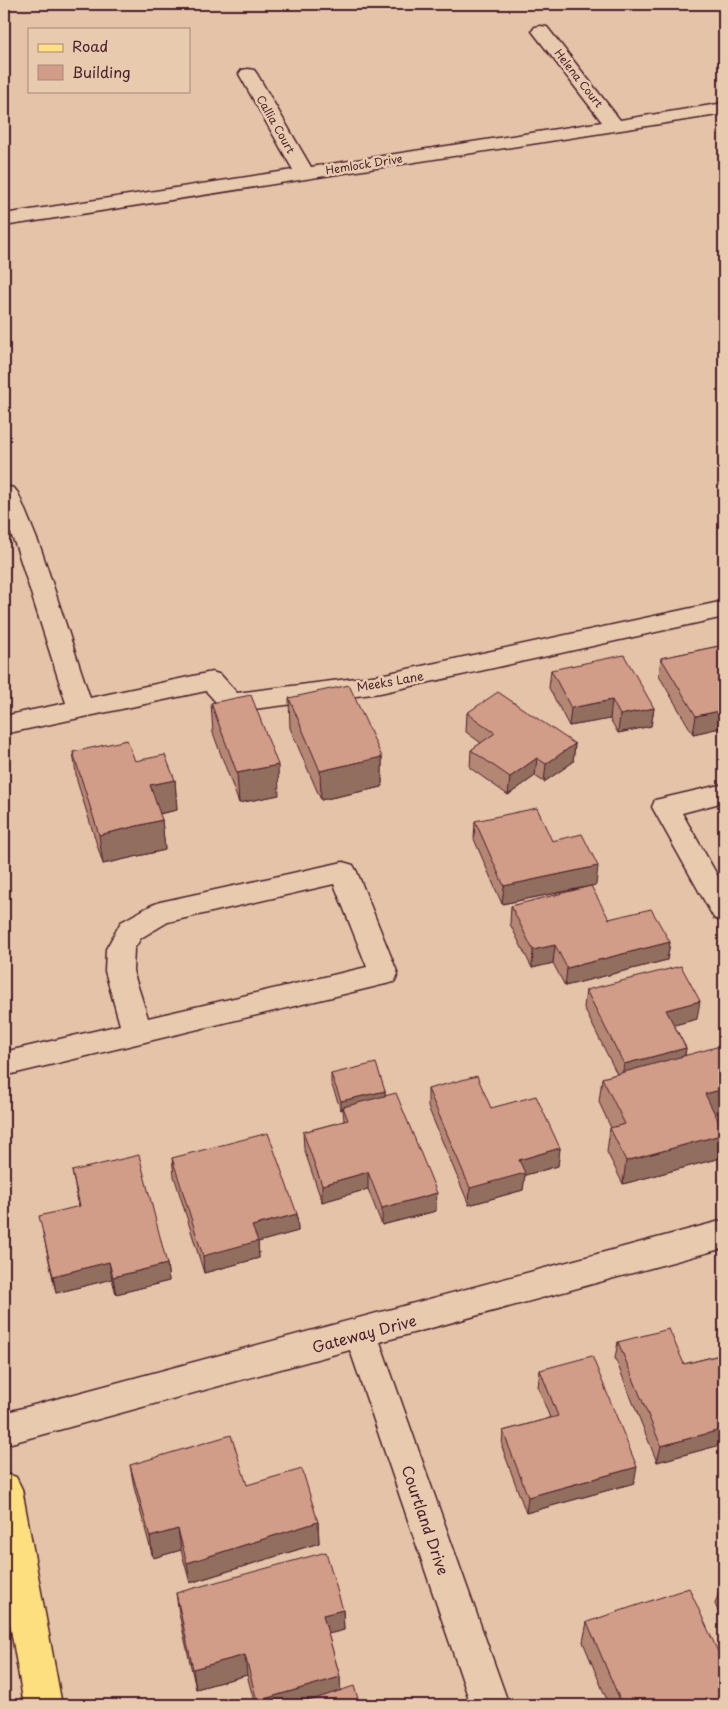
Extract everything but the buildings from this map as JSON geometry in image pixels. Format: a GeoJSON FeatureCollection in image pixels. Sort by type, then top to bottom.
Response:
{"type":"FeatureCollection","features":[{"type":"Feature","properties":{"kind":"main road"},"geometry":{"type":"LineString","coordinates":[[4,1489],[43,1705]]}},
{"type":"Feature","properties":{"kind":"street","name":"Helena Court"},"geometry":{"type":"LineString","coordinates":[[542,31],[615,126]]}},
{"type":"Feature","properties":{"kind":"street","name":"Callia Court"},"geometry":{"type":"LineString","coordinates":[[248,74],[305,174]]}},
{"type":"Feature","properties":{"kind":"street","name":"Hemlock Drive"},"geometry":{"type":"LineString","coordinates":[[4,220],[724,109]]}},
{"type":"Feature","properties":{"kind":"street"},"geometry":{"type":"LineString","coordinates":[[6,493],[29,549],[81,709]]}},
{"type":"Feature","properties":{"kind":"street","name":"Meeks Lane"},"geometry":{"type":"LineString","coordinates":[[4,725],[212,681],[231,703],[380,684],[724,609]]}},
{"type":"Feature","properties":{"kind":"street"},"geometry":{"type":"LineString","coordinates":[[724,793],[665,807],[724,910]]}},
{"type":"Feature","properties":{"kind":"street"},"geometry":{"type":"LineString","coordinates":[[4,1064],[384,974],[343,872],[160,913],[131,930],[120,949],[119,971],[137,1032]]}},
{"type":"Feature","properties":{"kind":"street","name":"Gateway Drive"},"geometry":{"type":"LineString","coordinates":[[4,1429],[361,1334],[724,1234]]}},
{"type":"Feature","properties":{"kind":"street","name":"Courtland Drive"},"geometry":{"type":"LineString","coordinates":[[361,1334],[490,1705]]}}]}
